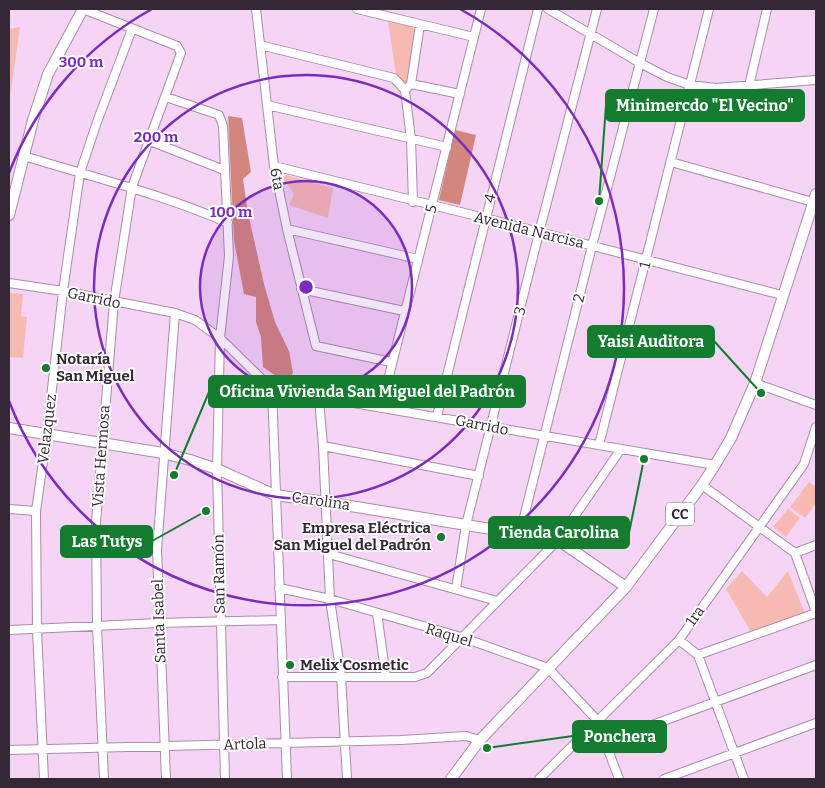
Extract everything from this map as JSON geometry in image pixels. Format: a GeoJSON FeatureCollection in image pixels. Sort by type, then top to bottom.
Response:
{"type":"FeatureCollection","features":[{"type":"Feature","properties":{"kind":"main road"},"geometry":{"type":"LineString","coordinates":[[9,215],[48,74],[83,9]]}},
{"type":"Feature","properties":{"kind":"main road","name":"CC"},"geometry":{"type":"LineString","coordinates":[[451,779],[480,740],[626,587],[715,465],[731,438],[754,383],[815,198]]}},
{"type":"Feature","properties":{"kind":"main road","name":"Carolina"},"geometry":{"type":"LineString","coordinates":[[9,428],[47,433],[190,460],[217,469],[275,495],[558,540],[626,587]]}},
{"type":"Feature","properties":{"kind":"street"},"geometry":{"type":"LineString","coordinates":[[83,9],[132,29]]}},
{"type":"Feature","properties":{"kind":"street","name":"6ta"},"geometry":{"type":"LineString","coordinates":[[256,9],[274,166],[287,229],[316,346],[391,362]]}},
{"type":"Feature","properties":{"kind":"street"},"geometry":{"type":"LineString","coordinates":[[357,9],[390,13],[420,25],[474,37]]}},
{"type":"Feature","properties":{"kind":"street","name":"5"},"geometry":{"type":"LineString","coordinates":[[380,408],[481,9]]}},
{"type":"Feature","properties":{"kind":"street","name":"4"},"geometry":{"type":"LineString","coordinates":[[437,416],[538,9]]}},
{"type":"Feature","properties":{"kind":"street"},"geometry":{"type":"LineString","coordinates":[[548,9],[640,63],[667,77],[690,85],[716,88],[816,80]]}},
{"type":"Feature","properties":{"kind":"street","name":"3"},"geometry":{"type":"LineString","coordinates":[[456,589],[466,524],[597,9]]}},
{"type":"Feature","properties":{"kind":"street","name":"2"},"geometry":{"type":"LineString","coordinates":[[520,533],[654,9]]}},
{"type":"Feature","properties":{"kind":"street","name":"1"},"geometry":{"type":"LineString","coordinates":[[599,445],[709,9]]}},
{"type":"Feature","properties":{"kind":"street"},"geometry":{"type":"LineString","coordinates":[[749,86],[767,9]]}},
{"type":"Feature","properties":{"kind":"street"},"geometry":{"type":"LineString","coordinates":[[405,90],[412,84],[420,25]]}},
{"type":"Feature","properties":{"kind":"street","name":"Vista Hermosa"},"geometry":{"type":"LineString","coordinates":[[104,779],[97,626],[96,522],[114,302],[132,187],[181,53],[177,46],[132,29]]}},
{"type":"Feature","properties":{"kind":"street","name":"Velazquez"},"geometry":{"type":"LineString","coordinates":[[44,779],[37,630],[36,511],[63,291],[80,174],[97,122],[132,29]]}},
{"type":"Feature","properties":{"kind":"street"},"geometry":{"type":"LineString","coordinates":[[260,45],[394,78],[405,90],[411,139],[413,202]]}},
{"type":"Feature","properties":{"kind":"street"},"geometry":{"type":"LineString","coordinates":[[412,84],[460,94]]}},
{"type":"Feature","properties":{"kind":"street","name":"San Ramón"},"geometry":{"type":"LineString","coordinates":[[166,97],[219,114],[223,126],[228,256],[220,338],[217,469],[225,779]]}},
{"type":"Feature","properties":{"kind":"street"},"geometry":{"type":"LineString","coordinates":[[267,105],[447,147]]}},
{"type":"Feature","properties":{"kind":"street"},"geometry":{"type":"LineString","coordinates":[[150,141],[224,170]]}},
{"type":"Feature","properties":{"kind":"street"},"geometry":{"type":"LineString","coordinates":[[24,156],[80,174],[132,187],[228,223]]}},
{"type":"Feature","properties":{"kind":"street"},"geometry":{"type":"LineString","coordinates":[[671,162],[815,198]]}},
{"type":"Feature","properties":{"kind":"street","name":"Avenida Narcisa"},"geometry":{"type":"LineString","coordinates":[[274,166],[413,202],[485,218],[782,295]]}},
{"type":"Feature","properties":{"kind":"street"},"geometry":{"type":"LineString","coordinates":[[287,229],[418,259]]}},
{"type":"Feature","properties":{"kind":"street","name":"Garrido"},"geometry":{"type":"LineString","coordinates":[[9,283],[63,291],[175,313],[195,320],[220,338],[272,390],[319,399],[437,416],[545,437],[715,465]]}},
{"type":"Feature","properties":{"kind":"street"},"geometry":{"type":"LineString","coordinates":[[301,288],[404,311]]}},
{"type":"Feature","properties":{"kind":"street","name":"Santa Isabel"},"geometry":{"type":"LineString","coordinates":[[166,779],[157,550],[175,313]]}},
{"type":"Feature","properties":{"kind":"street"},"geometry":{"type":"LineString","coordinates":[[754,383],[816,404]]}},
{"type":"Feature","properties":{"kind":"street"},"geometry":{"type":"LineString","coordinates":[[272,390],[287,779]]}},
{"type":"Feature","properties":{"kind":"street"},"geometry":{"type":"LineString","coordinates":[[319,399],[330,599],[341,676],[347,779]]}},
{"type":"Feature","properties":{"kind":"street","name":"1ra"},"geometry":{"type":"LineString","coordinates":[[539,779],[679,640],[804,464],[816,427]]}},
{"type":"Feature","properties":{"kind":"street"},"geometry":{"type":"LineString","coordinates":[[323,446],[479,476]]}},
{"type":"Feature","properties":{"kind":"street"},"geometry":{"type":"LineString","coordinates":[[282,677],[415,678],[427,673],[558,540],[621,449]]}},
{"type":"Feature","properties":{"kind":"street"},"geometry":{"type":"LineString","coordinates":[[698,656],[816,613],[795,553],[702,485]]}},
{"type":"Feature","properties":{"kind":"street"},"geometry":{"type":"LineString","coordinates":[[9,509],[36,511]]}},
{"type":"Feature","properties":{"kind":"street"},"geometry":{"type":"LineString","coordinates":[[795,553],[816,545]]}},
{"type":"Feature","properties":{"kind":"street"},"geometry":{"type":"LineString","coordinates":[[328,554],[497,601]]}},
{"type":"Feature","properties":{"kind":"street","name":"Raquel"},"geometry":{"type":"LineString","coordinates":[[279,588],[330,599],[461,638],[548,668],[597,720]]}},
{"type":"Feature","properties":{"kind":"street"},"geometry":{"type":"LineString","coordinates":[[377,613],[386,677]]}},
{"type":"Feature","properties":{"kind":"street"},"geometry":{"type":"LineString","coordinates":[[9,630],[280,620]]}},
{"type":"Feature","properties":{"kind":"street"},"geometry":{"type":"LineString","coordinates":[[679,640],[698,656],[744,779]]}},
{"type":"Feature","properties":{"kind":"street"},"geometry":{"type":"LineString","coordinates":[[606,742],[816,665]]}},
{"type":"Feature","properties":{"kind":"street"},"geometry":{"type":"LineString","coordinates":[[597,720],[619,779]]}},
{"type":"Feature","properties":{"kind":"street"},"geometry":{"type":"LineString","coordinates":[[664,779],[816,723]]}},
{"type":"Feature","properties":{"kind":"street","name":"Artola"},"geometry":{"type":"LineString","coordinates":[[9,750],[401,740],[466,736],[480,740]]}},
{"type":"Feature","properties":{"kind":"shaded area"},"geometry":{"type":"Polygon","coordinates":[[[390,19],[407,23],[415,30],[408,83],[404,85],[396,75],[388,21],[390,19]]]}},
{"type":"Feature","properties":{"kind":"shaded area"},"geometry":{"type":"Polygon","coordinates":[[[20,27],[9,104],[9,29],[20,27]]]}},
{"type":"Feature","properties":{"kind":"shaded area"},"geometry":{"type":"Polygon","coordinates":[[[228,116],[242,118],[251,172],[243,179],[248,213],[264,284],[275,322],[289,351],[293,373],[286,383],[263,367],[261,337],[256,322],[256,297],[244,294],[234,241],[228,116]]]}},
{"type":"Feature","properties":{"kind":"shaded area"},"geometry":{"type":"Polygon","coordinates":[[[455,130],[476,135],[460,205],[439,200],[455,130]]]}},
{"type":"Feature","properties":{"kind":"shaded area"},"geometry":{"type":"Polygon","coordinates":[[[286,175],[333,188],[328,218],[289,205],[294,194],[283,178],[286,175]]]}},
{"type":"Feature","properties":{"kind":"shaded area"},"geometry":{"type":"Polygon","coordinates":[[[9,293],[23,294],[21,316],[27,317],[23,358],[9,357],[9,293]]]}},
{"type":"Feature","properties":{"kind":"shaded area"},"geometry":{"type":"Polygon","coordinates":[[[809,482],[816,487],[816,503],[805,518],[790,507],[809,482]]]}},
{"type":"Feature","properties":{"kind":"shaded area"},"geometry":{"type":"Polygon","coordinates":[[[788,509],[800,518],[786,537],[773,527],[788,509]]]}},
{"type":"Feature","properties":{"kind":"shaded area"},"geometry":{"type":"Polygon","coordinates":[[[742,571],[767,597],[788,571],[805,614],[751,632],[726,589],[742,571]]]}},
{"type":"Feature","properties":{"kind":"place","name":"Minimercdo \"El Vecino\""},"geometry":{"type":"Point","coordinates":[599,201]}},
{"type":"Feature","properties":{"kind":"place","name":"Notaría San Miguel"},"geometry":{"type":"Point","coordinates":[46,368]}},
{"type":"Feature","properties":{"kind":"place","name":"Yaisi Auditora"},"geometry":{"type":"Point","coordinates":[761,393]}},
{"type":"Feature","properties":{"kind":"place","name":"Tienda Carolina"},"geometry":{"type":"Point","coordinates":[644,459]}},
{"type":"Feature","properties":{"kind":"place","name":"Oficina Vivienda San Miguel del Padrón"},"geometry":{"type":"Point","coordinates":[174,475]}},
{"type":"Feature","properties":{"kind":"place","name":"Las Tutys"},"geometry":{"type":"Point","coordinates":[206,511]}},
{"type":"Feature","properties":{"kind":"place","name":"Empresa Eléctrica San Miguel del Padrón"},"geometry":{"type":"Point","coordinates":[441,537]}},
{"type":"Feature","properties":{"kind":"place","name":"Melix'Cosmetic"},"geometry":{"type":"Point","coordinates":[290,665]}},
{"type":"Feature","properties":{"kind":"place","name":"Ponchera"},"geometry":{"type":"Point","coordinates":[487,748]}}]}
